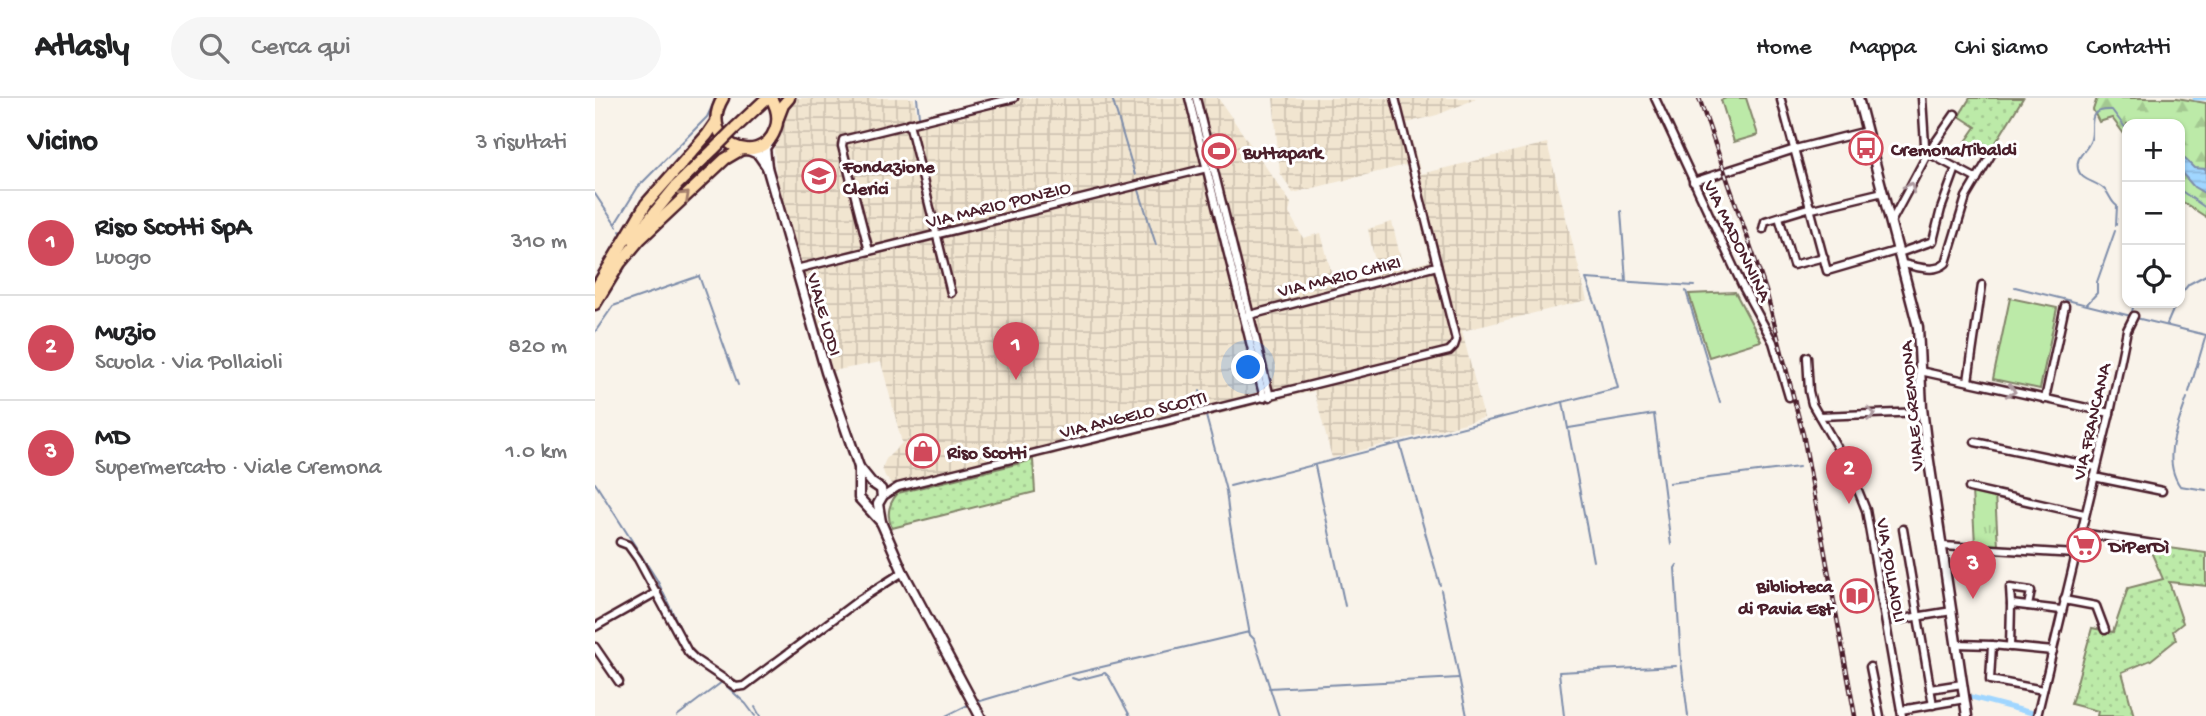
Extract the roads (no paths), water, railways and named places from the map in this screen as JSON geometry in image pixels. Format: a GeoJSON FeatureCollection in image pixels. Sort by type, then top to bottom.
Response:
{"type":"FeatureCollection","features":[{"type":"Feature","properties":{"kind":"main road"},"geometry":{"type":"LineString","coordinates":[[595,290],[646,204],[716,122],[718,106],[723,98]]}},
{"type":"Feature","properties":{"kind":"main road"},"geometry":{"type":"LineString","coordinates":[[595,297],[620,257],[658,206],[735,128],[769,98],[775,104],[778,118]]}},
{"type":"Feature","properties":{"kind":"main road"},"geometry":{"type":"LineString","coordinates":[[595,304],[620,264],[640,239],[725,159],[744,149],[761,146],[773,135],[783,105],[789,98]]}},
{"type":"Feature","properties":{"kind":"main road"},"geometry":{"type":"LineString","coordinates":[[716,122],[724,140],[744,149]]}},
{"type":"Feature","properties":{"kind":"street"},"geometry":{"type":"LineString","coordinates":[[869,251],[842,142],[1013,98]]}},
{"type":"Feature","properties":{"kind":"street"},"geometry":{"type":"LineString","coordinates":[[1189,98],[1267,397]]}},
{"type":"Feature","properties":{"kind":"street"},"geometry":{"type":"LineString","coordinates":[[1196,98],[1246,316]]}},
{"type":"Feature","properties":{"kind":"street"},"geometry":{"type":"LineString","coordinates":[[1395,98],[1437,266]]}},
{"type":"Feature","properties":{"kind":"street","name":"VIA MADONNINA"},"geometry":{"type":"LineString","coordinates":[[1655,98],[1742,285],[1773,342],[1789,397]]}},
{"type":"Feature","properties":{"kind":"street","name":"VIALE CREMONA"},"geometry":{"type":"LineString","coordinates":[[1858,98],[1918,327],[1923,412],[1968,716]]}},
{"type":"Feature","properties":{"kind":"street"},"geometry":{"type":"LineString","coordinates":[[1922,98],[1925,145],[1928,153],[1977,179]]}},
{"type":"Feature","properties":{"kind":"street"},"geometry":{"type":"LineString","coordinates":[[1781,100],[1827,271],[1933,241],[1956,168]]}},
{"type":"Feature","properties":{"kind":"street"},"geometry":{"type":"LineString","coordinates":[[1891,222],[1928,153],[1955,114]]}},
{"type":"Feature","properties":{"kind":"street"},"geometry":{"type":"LineString","coordinates":[[909,123],[951,293]]}},
{"type":"Feature","properties":{"kind":"street"},"geometry":{"type":"LineString","coordinates":[[1693,182],[1795,149],[1867,131]]}},
{"type":"Feature","properties":{"kind":"street","name":"VIALE LODI"},"geometry":{"type":"LineString","coordinates":[[773,135],[765,148],[767,167],[826,372],[859,467],[859,490]]}},
{"type":"Feature","properties":{"kind":"street"},"geometry":{"type":"LineString","coordinates":[[744,149],[758,154],[767,167]]}},
{"type":"Feature","properties":{"kind":"street"},"geometry":{"type":"LineString","coordinates":[[1902,264],[1931,269],[1943,266],[1966,197],[1994,150]]}},
{"type":"Feature","properties":{"kind":"street","name":"VIA MARIO PONZIO"},"geometry":{"type":"LineString","coordinates":[[796,269],[1207,168]]}},
{"type":"Feature","properties":{"kind":"street"},"geometry":{"type":"LineString","coordinates":[[1763,229],[1765,221],[1779,216],[1883,192]]}},
{"type":"Feature","properties":{"kind":"street"},"geometry":{"type":"LineString","coordinates":[[1779,216],[1793,265],[1824,257]]}},
{"type":"Feature","properties":{"kind":"street","name":"VIA MARIO CHIRI"},"geometry":{"type":"LineString","coordinates":[[1246,316],[1437,266]]}},
{"type":"Feature","properties":{"kind":"street","name":"VIA ANGELO SCOTTI"},"geometry":{"type":"LineString","coordinates":[[875,484],[898,487],[1449,351],[1455,340],[1437,266]]}},
{"type":"Feature","properties":{"kind":"street"},"geometry":{"type":"LineString","coordinates":[[1969,381],[1982,285]]}},
{"type":"Feature","properties":{"kind":"street"},"geometry":{"type":"LineString","coordinates":[[2045,398],[2065,306]]}},
{"type":"Feature","properties":{"kind":"street","name":"VIA FRANCANA"},"geometry":{"type":"LineString","coordinates":[[2037,716],[2110,414],[2127,330],[2134,316]]}},
{"type":"Feature","properties":{"kind":"street","name":"VIA POLLAIOLI"},"geometry":{"type":"LineString","coordinates":[[1807,357],[1809,391],[1819,416],[1849,468],[1866,510],[1901,713]]}},
{"type":"Feature","properties":{"kind":"street"},"geometry":{"type":"LineString","coordinates":[[1920,372],[2110,414]]}},
{"type":"Feature","properties":{"kind":"street"},"geometry":{"type":"LineString","coordinates":[[1819,416],[1923,412]]}},
{"type":"Feature","properties":{"kind":"street"},"geometry":{"type":"LineString","coordinates":[[1975,442],[2096,467]]}},
{"type":"Feature","properties":{"kind":"street","name":"VIALE LODI"},"geometry":{"type":"LineString","coordinates":[[859,467],[875,484]]}},
{"type":"Feature","properties":{"kind":"street"},"geometry":{"type":"LineString","coordinates":[[2094,477],[2162,491]]}},
{"type":"Feature","properties":{"kind":"street"},"geometry":{"type":"LineString","coordinates":[[881,522],[880,500],[875,484],[864,484],[859,490],[860,502],[881,522],[903,572],[980,716]]}},
{"type":"Feature","properties":{"kind":"street","name":"VIA ANGELO SCOTTI"},"geometry":{"type":"LineString","coordinates":[[880,500],[898,487]]}},
{"type":"Feature","properties":{"kind":"street"},"geometry":{"type":"LineString","coordinates":[[1969,488],[2084,514]]}},
{"type":"Feature","properties":{"kind":"street"},"geometry":{"type":"LineString","coordinates":[[867,506],[880,500]]}},
{"type":"Feature","properties":{"kind":"street"},"geometry":{"type":"LineString","coordinates":[[1903,529],[1933,705]]}},
{"type":"Feature","properties":{"kind":"street"},"geometry":{"type":"LineString","coordinates":[[2081,533],[2161,545]]}},
{"type":"Feature","properties":{"kind":"street"},"geometry":{"type":"LineString","coordinates":[[620,542],[628,545],[639,559],[688,652],[695,660],[736,687],[744,686],[859,600],[903,572]]}},
{"type":"Feature","properties":{"kind":"street"},"geometry":{"type":"LineString","coordinates":[[1943,546],[2076,554]]}},
{"type":"Feature","properties":{"kind":"street"},"geometry":{"type":"LineString","coordinates":[[2010,647],[2010,588],[2031,591],[2028,606]]}},
{"type":"Feature","properties":{"kind":"street"},"geometry":{"type":"LineString","coordinates":[[595,627],[657,592]]}},
{"type":"Feature","properties":{"kind":"street"},"geometry":{"type":"LineString","coordinates":[[2064,600],[2096,607],[2105,630]]}},
{"type":"Feature","properties":{"kind":"street"},"geometry":{"type":"LineString","coordinates":[[2011,604],[2061,610]]}},
{"type":"Feature","properties":{"kind":"street"},"geometry":{"type":"LineString","coordinates":[[1903,619],[1952,611]]}},
{"type":"Feature","properties":{"kind":"street"},"geometry":{"type":"LineString","coordinates":[[1957,644],[2053,651]]}},
{"type":"Feature","properties":{"kind":"street"},"geometry":{"type":"LineString","coordinates":[[1992,645],[1990,680],[2043,690]]}},
{"type":"Feature","properties":{"kind":"street"},"geometry":{"type":"LineString","coordinates":[[595,647],[619,682]]}},
{"type":"Feature","properties":{"kind":"street"},"geometry":{"type":"LineString","coordinates":[[1870,667],[1880,716]]}},
{"type":"Feature","properties":{"kind":"street"},"geometry":{"type":"LineString","coordinates":[[1930,689],[1962,684]]}},
{"type":"Feature","properties":{"kind":"street"},"geometry":{"type":"LineString","coordinates":[[1901,713],[1965,699]]}},
{"type":"Feature","properties":{"kind":"water"},"geometry":{"type":"Polygon","coordinates":[[[2185,159],[2194,168],[2206,169],[2206,194],[2194,187],[2185,177],[2185,159]]]}},
{"type":"Feature","properties":{"kind":"waterway"},"geometry":{"type":"LineString","coordinates":[[615,224],[638,187],[707,117],[716,98]]}},
{"type":"Feature","properties":{"kind":"waterway"},"geometry":{"type":"LineString","coordinates":[[917,98],[919,116]]}},
{"type":"Feature","properties":{"kind":"waterway"},"geometry":{"type":"LineString","coordinates":[[1112,98],[1135,175]]}},
{"type":"Feature","properties":{"kind":"waterway"},"geometry":{"type":"LineString","coordinates":[[2195,98],[2206,98]]}},
{"type":"Feature","properties":{"kind":"waterway"},"geometry":{"type":"LineString","coordinates":[[2116,225],[2117,206],[2101,186],[2082,176],[2078,164],[2089,143],[2093,118],[2097,112],[2112,110],[2122,123]]}},
{"type":"Feature","properties":{"kind":"waterway"},"geometry":{"type":"LineString","coordinates":[[1139,190],[1156,245]]}},
{"type":"Feature","properties":{"kind":"waterway"},"geometry":{"type":"LineString","coordinates":[[2185,193],[2206,208]]}},
{"type":"Feature","properties":{"kind":"waterway"},"geometry":{"type":"LineString","coordinates":[[595,194],[617,227]]}},
{"type":"Feature","properties":{"kind":"waterway"},"geometry":{"type":"LineString","coordinates":[[1621,211],[1626,281]]}},
{"type":"Feature","properties":{"kind":"waterway"},"geometry":{"type":"LineString","coordinates":[[620,231],[623,236]]}},
{"type":"Feature","properties":{"kind":"waterway"},"geometry":{"type":"LineString","coordinates":[[2087,304],[2097,293],[2097,282],[2115,231]]}},
{"type":"Feature","properties":{"kind":"waterway"},"geometry":{"type":"LineString","coordinates":[[2185,289],[2206,275]]}},
{"type":"Feature","properties":{"kind":"waterway"},"geometry":{"type":"LineString","coordinates":[[595,332],[613,306],[699,276],[738,385]]}},
{"type":"Feature","properties":{"kind":"waterway"},"geometry":{"type":"LineString","coordinates":[[1230,486],[1618,388],[1598,311],[1586,279],[1694,286]]}},
{"type":"Feature","properties":{"kind":"waterway"},"geometry":{"type":"LineString","coordinates":[[2015,287],[2131,316],[2133,308]]}},
{"type":"Feature","properties":{"kind":"waterway"},"geometry":{"type":"LineString","coordinates":[[1686,291],[1720,403]]}},
{"type":"Feature","properties":{"kind":"waterway"},"geometry":{"type":"LineString","coordinates":[[2167,324],[2174,308]]}},
{"type":"Feature","properties":{"kind":"waterway"},"geometry":{"type":"LineString","coordinates":[[2136,318],[2206,335],[2189,392]]}},
{"type":"Feature","properties":{"kind":"waterway"},"geometry":{"type":"LineString","coordinates":[[1200,391],[1204,408]]}},
{"type":"Feature","properties":{"kind":"waterway"},"geometry":{"type":"LineString","coordinates":[[2187,398],[2173,442],[2171,454],[2174,476],[2180,486],[2206,490]]}},
{"type":"Feature","properties":{"kind":"waterway"},"geometry":{"type":"LineString","coordinates":[[1563,402],[1593,561]]}},
{"type":"Feature","properties":{"kind":"waterway"},"geometry":{"type":"LineString","coordinates":[[1569,428],[1654,414],[1671,545]]}},
{"type":"Feature","properties":{"kind":"waterway"},"geometry":{"type":"LineString","coordinates":[[1206,416],[1226,491],[1250,635],[1254,639],[1279,716]]}},
{"type":"Feature","properties":{"kind":"waterway"},"geometry":{"type":"LineString","coordinates":[[1400,444],[1440,585]]}},
{"type":"Feature","properties":{"kind":"waterway"},"geometry":{"type":"LineString","coordinates":[[1315,466],[1345,606]]}},
{"type":"Feature","properties":{"kind":"waterway"},"geometry":{"type":"LineString","coordinates":[[1669,483],[1799,467]]}},
{"type":"Feature","properties":{"kind":"waterway"},"geometry":{"type":"LineString","coordinates":[[595,483],[657,580],[691,651]]}},
{"type":"Feature","properties":{"kind":"waterway"},"geometry":{"type":"LineString","coordinates":[[1677,565],[1675,568],[1681,660],[1688,716]]}},
{"type":"Feature","properties":{"kind":"waterway"},"geometry":{"type":"LineString","coordinates":[[1441,590],[1467,716]]}},
{"type":"Feature","properties":{"kind":"waterway"},"geometry":{"type":"LineString","coordinates":[[977,702],[1068,675],[1249,632]]}},
{"type":"Feature","properties":{"kind":"waterway"},"geometry":{"type":"LineString","coordinates":[[1564,716],[1559,672],[1676,666]]}},
{"type":"Feature","properties":{"kind":"waterway"},"geometry":{"type":"LineString","coordinates":[[715,669],[727,677]]}},
{"type":"Feature","properties":{"kind":"waterway"},"geometry":{"type":"LineString","coordinates":[[1072,678],[1078,680],[1105,673],[1130,716]]}},
{"type":"Feature","properties":{"kind":"waterway"},"geometry":{"type":"LineString","coordinates":[[1269,688],[1459,678]]}},
{"type":"Feature","properties":{"kind":"waterway"},"geometry":{"type":"LineString","coordinates":[[677,716],[722,682],[755,716]]}},
{"type":"Feature","properties":{"kind":"waterway"},"geometry":{"type":"LineString","coordinates":[[1971,697],[2032,713]]}},
{"type":"Feature","properties":{"kind":"waterway"},"geometry":{"type":"LineString","coordinates":[[946,716],[970,704]]}},
{"type":"Feature","properties":{"kind":"waterway"},"geometry":{"type":"LineString","coordinates":[[755,707],[760,716]]}},
{"type":"Feature","properties":{"kind":"railway"},"geometry":{"type":"LineString","coordinates":[[1699,98],[1766,291],[1803,434],[1855,716]]}},
{"type":"Feature","properties":{"kind":"place","name":"Cremona/Tibaldi"},"geometry":{"type":"Point","coordinates":[1866,148]}},
{"type":"Feature","properties":{"kind":"place","name":"Buttapark"},"geometry":{"type":"Point","coordinates":[1219,151]}},
{"type":"Feature","properties":{"kind":"place","name":"Fondazione Clerici"},"geometry":{"type":"Point","coordinates":[819,176]}},
{"type":"Feature","properties":{"kind":"place","name":"Riso Scotti SpA"},"geometry":{"type":"Point","coordinates":[1016,380]}},
{"type":"Feature","properties":{"kind":"place","name":"Riso Scotti"},"geometry":{"type":"Point","coordinates":[923,451]}},
{"type":"Feature","properties":{"kind":"place","name":"Muzio"},"geometry":{"type":"Point","coordinates":[1849,504]}},
{"type":"Feature","properties":{"kind":"place","name":"DiPerDì"},"geometry":{"type":"Point","coordinates":[2084,545]}},
{"type":"Feature","properties":{"kind":"place","name":"Biblioteca di Pavia Est"},"geometry":{"type":"Point","coordinates":[1857,596]}},
{"type":"Feature","properties":{"kind":"place","name":"MD"},"geometry":{"type":"Point","coordinates":[1973,599]}}]}
